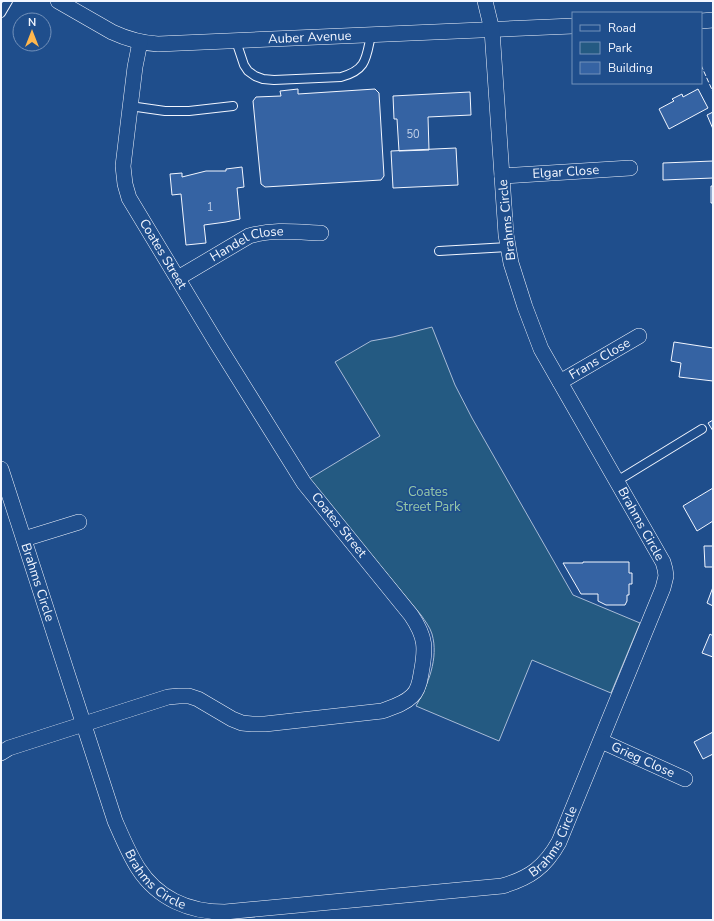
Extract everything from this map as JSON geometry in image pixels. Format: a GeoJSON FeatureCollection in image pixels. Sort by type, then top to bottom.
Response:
{"type":"FeatureCollection","features":[{"type":"Feature","properties":{"kind":"street","name":"Auber Avenue"},"geometry":{"type":"LineString","coordinates":[[58,1],[121,37],[140,42],[158,44],[572,26]]}},
{"type":"Feature","properties":{"kind":"street","name":"Brahms Circle"},"geometry":{"type":"LineString","coordinates":[[1,469],[115,822],[138,869],[151,884],[166,896],[189,907],[213,912],[226,912],[502,886],[522,880],[539,868],[554,852],[559,842],[661,595],[666,576],[664,562],[541,349],[534,333],[511,263],[508,247],[502,176],[492,30],[485,1]]}},
{"type":"Feature","properties":{"kind":"street"},"geometry":{"type":"LineString","coordinates":[[702,21],[713,20]]}},
{"type":"Feature","properties":{"kind":"street","name":"Coates Street"},"geometry":{"type":"LineString","coordinates":[[1,753],[9,748],[83,724],[179,696],[189,696],[198,699],[232,719],[242,723],[252,724],[265,724],[382,710],[394,707],[414,695],[421,677],[425,656],[422,635],[418,626],[304,483],[216,342],[129,198],[125,184],[123,166],[135,67],[140,42]]}},
{"type":"Feature","properties":{"kind":"street","name":"Elgar Close"},"geometry":{"type":"LineString","coordinates":[[502,176],[630,168]]}},
{"type":"Feature","properties":{"kind":"street","name":"Handel Close"},"geometry":{"type":"LineString","coordinates":[[178,278],[249,236],[268,232],[321,233]]}},
{"type":"Feature","properties":{"kind":"street","name":"Frans Close"},"geometry":{"type":"LineString","coordinates":[[560,382],[639,336]]}},
{"type":"Feature","properties":{"kind":"street"},"geometry":{"type":"LineString","coordinates":[[24,539],[79,522]]}},
{"type":"Feature","properties":{"kind":"street","name":"Grieg Close"},"geometry":{"type":"LineString","coordinates":[[601,741],[684,779]]}},
{"type":"Feature","properties":{"kind":"lane"},"geometry":{"type":"LineString","coordinates":[[1,13],[8,1]]}},
{"type":"Feature","properties":{"kind":"lane"},"geometry":{"type":"LineString","coordinates":[[236,41],[244,65],[248,71],[263,80],[274,80],[341,77],[350,75],[363,65],[371,35]]}},
{"type":"Feature","properties":{"kind":"lane"},"geometry":{"type":"LineString","coordinates":[[130,106],[165,111],[189,111],[233,106]]}},
{"type":"Feature","properties":{"kind":"lane"},"geometry":{"type":"LineString","coordinates":[[439,251],[508,247]]}},
{"type":"Feature","properties":{"kind":"lane"},"geometry":{"type":"LineString","coordinates":[[617,481],[702,429]]}},
{"type":"Feature","properties":{"kind":"green space","name":"Coates Street Park"},"geometry":{"type":"Polygon","coordinates":[[[432,327],[455,385],[472,418],[573,595],[640,623],[611,693],[532,660],[499,741],[416,706],[425,689],[433,662],[434,643],[430,629],[421,615],[309,479],[380,436],[335,362],[371,341],[432,327]]]}},
{"type":"Feature","properties":{"kind":"building"},"geometry":{"type":"Polygon","coordinates":[[[298,89],[298,94],[375,89],[379,93],[384,176],[381,180],[265,187],[261,184],[253,101],[256,97],[281,96],[280,91],[298,89]]]}},
{"type":"Feature","properties":{"kind":"building"},"geometry":{"type":"Polygon","coordinates":[[[698,89],[708,108],[669,129],[659,109],[674,101],[672,99],[682,94],[683,97],[698,89]]]}},
{"type":"Feature","properties":{"kind":"building"},"geometry":{"type":"Polygon","coordinates":[[[470,92],[471,115],[428,117],[429,150],[399,151],[397,119],[394,119],[393,96],[470,92]]]}},
{"type":"Feature","properties":{"kind":"building"},"geometry":{"type":"Polygon","coordinates":[[[713,112],[713,129],[707,115],[713,112]]]}},
{"type":"Feature","properties":{"kind":"building"},"geometry":{"type":"Polygon","coordinates":[[[456,148],[458,185],[393,188],[391,151],[456,148]]]}},
{"type":"Feature","properties":{"kind":"building"},"geometry":{"type":"Polygon","coordinates":[[[713,161],[713,178],[663,180],[663,163],[713,161]]]}},
{"type":"Feature","properties":{"kind":"building"},"geometry":{"type":"Polygon","coordinates":[[[242,167],[244,187],[237,188],[240,219],[204,225],[206,243],[186,245],[181,194],[172,195],[170,174],[182,173],[182,177],[206,171],[226,171],[226,169],[242,167]]]}},
{"type":"Feature","properties":{"kind":"building"},"geometry":{"type":"Polygon","coordinates":[[[711,186],[713,186],[713,203],[711,203],[711,186]]]}},
{"type":"Feature","properties":{"kind":"building"},"geometry":{"type":"Polygon","coordinates":[[[674,342],[713,348],[713,381],[679,377],[681,363],[671,361],[674,342]]]}},
{"type":"Feature","properties":{"kind":"building"},"geometry":{"type":"Polygon","coordinates":[[[713,420],[713,431],[708,423],[713,420]]]}},
{"type":"Feature","properties":{"kind":"building"},"geometry":{"type":"Polygon","coordinates":[[[713,488],[713,521],[697,531],[683,506],[713,488]]]}},
{"type":"Feature","properties":{"kind":"building"},"geometry":{"type":"Polygon","coordinates":[[[704,546],[713,546],[713,567],[705,567],[704,546]]]}},
{"type":"Feature","properties":{"kind":"building"},"geometry":{"type":"Polygon","coordinates":[[[629,562],[629,573],[632,573],[632,584],[629,584],[629,595],[627,595],[625,605],[606,605],[598,601],[598,594],[581,594],[563,563],[629,562]]]}},
{"type":"Feature","properties":{"kind":"building"},"geometry":{"type":"Polygon","coordinates":[[[713,587],[713,606],[707,603],[713,587]]]}},
{"type":"Feature","properties":{"kind":"building"},"geometry":{"type":"Polygon","coordinates":[[[710,634],[713,636],[713,657],[702,653],[710,634]]]}},
{"type":"Feature","properties":{"kind":"building"},"geometry":{"type":"Polygon","coordinates":[[[713,732],[713,754],[703,759],[694,742],[713,732]]]}},
{"type":"Feature","properties":{"kind":"fence"},"geometry":{"type":"LineString","coordinates":[[702,67],[713,92]]}}]}
